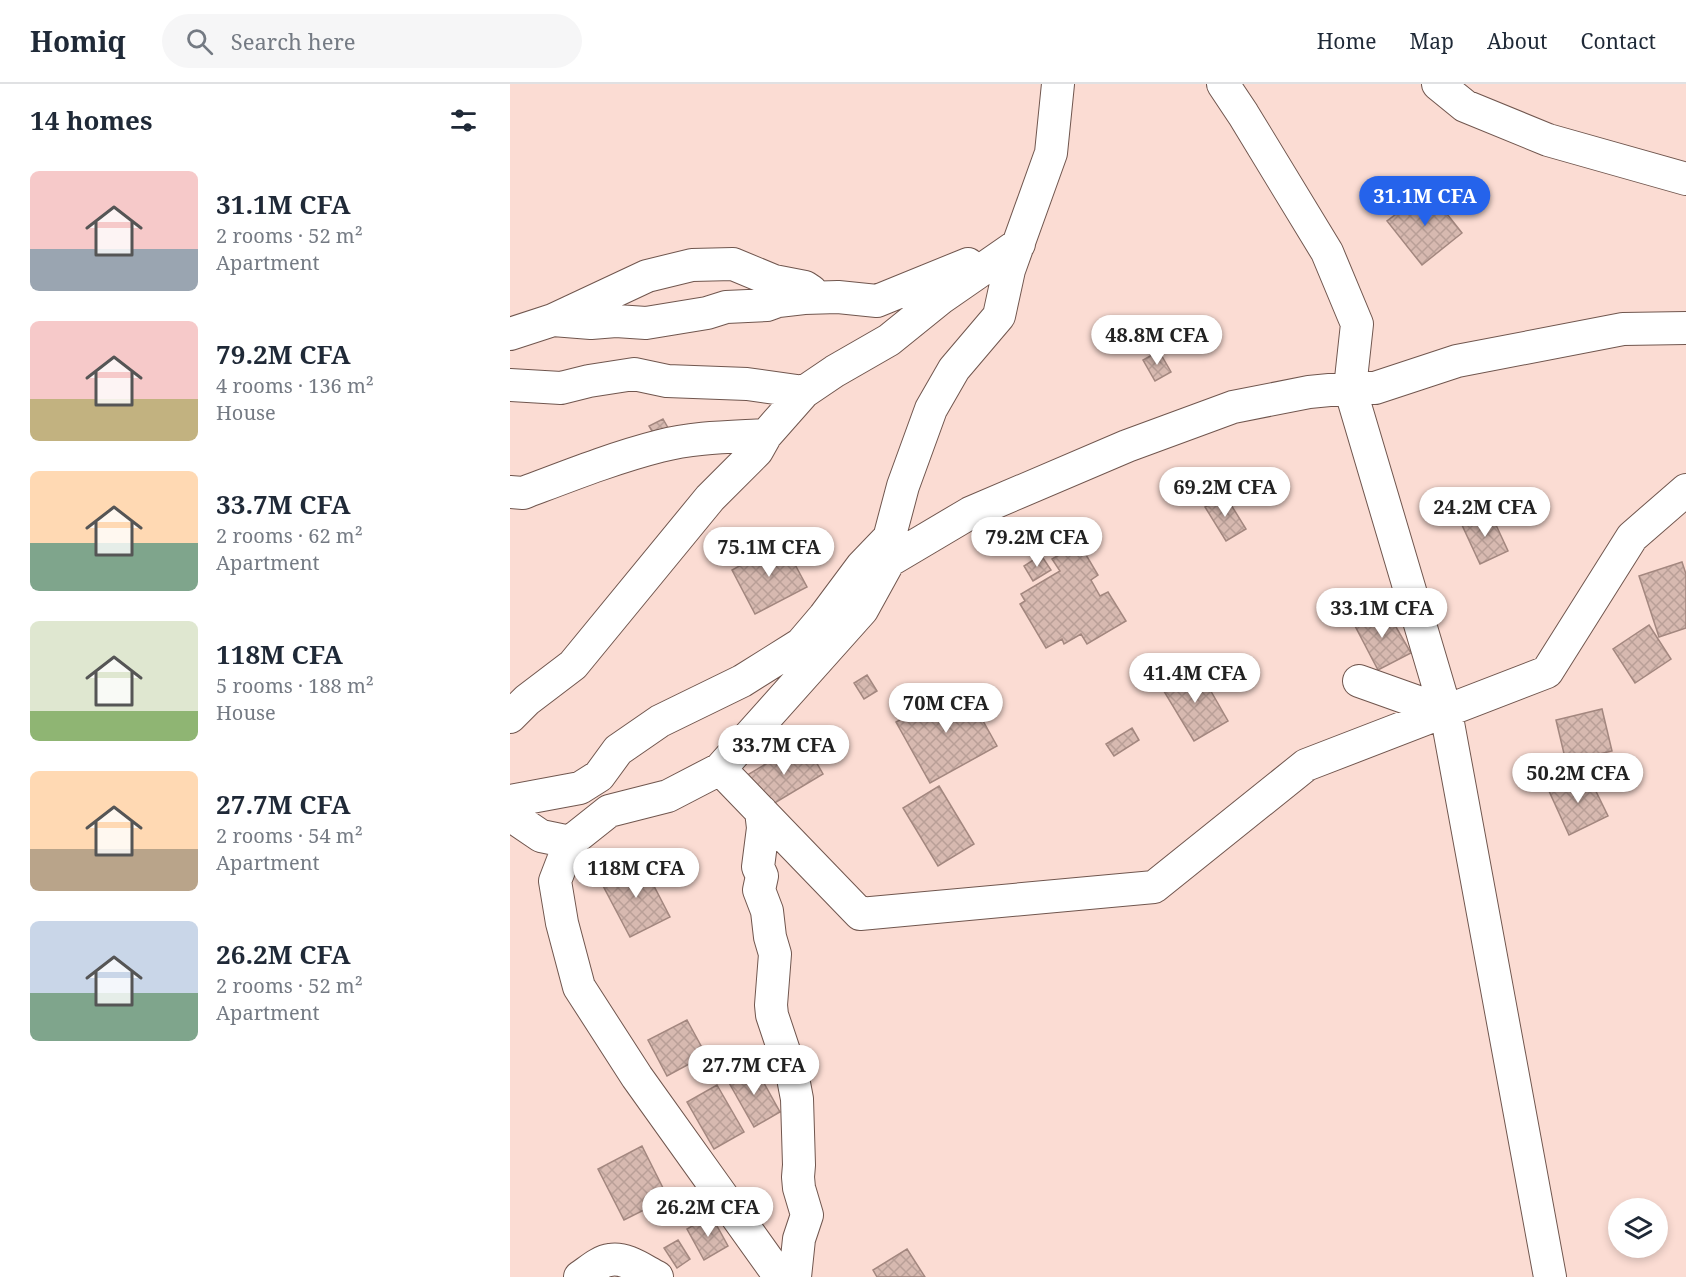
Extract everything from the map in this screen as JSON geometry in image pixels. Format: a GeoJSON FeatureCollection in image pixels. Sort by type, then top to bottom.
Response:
{"type":"FeatureCollection","features":[{"type":"Feature","properties":{"kind":"street"},"geometry":{"type":"LineString","coordinates":[[780,1277],[637,1077],[579,987],[562,923],[555,881],[570,842],[609,811],[668,796],[720,769],[862,610],[890,548],[903,486],[931,409],[954,369],[999,316],[1009,270],[1051,153],[1058,84]]}},
{"type":"Feature","properties":{"kind":"street"},"geometry":{"type":"LineString","coordinates":[[1223,84],[1327,252],[1357,324],[1350,388],[1446,712],[1550,1277]]}},
{"type":"Feature","properties":{"kind":"street"},"geometry":{"type":"LineString","coordinates":[[1438,84],[1465,106],[1548,140],[1686,179]]}},
{"type":"Feature","properties":{"kind":"street"},"geometry":{"type":"LineString","coordinates":[[553,320],[646,323],[707,313],[726,307],[767,305],[778,301],[819,297],[877,301],[1019,244]]}},
{"type":"Feature","properties":{"kind":"street"},"geometry":{"type":"LineString","coordinates":[[510,717],[527,700],[573,665],[710,498],[757,452],[766,435],[804,392],[889,340],[941,298],[1019,244]]}},
{"type":"Feature","properties":{"kind":"street"},"geometry":{"type":"LineString","coordinates":[[510,334],[553,320],[647,276],[692,265],[733,264],[774,282],[805,287],[819,297]]}},
{"type":"Feature","properties":{"kind":"street"},"geometry":{"type":"LineString","coordinates":[[510,801],[580,789],[599,776],[618,750],[660,721],[742,681],[801,644],[862,566],[890,548],[1127,446],[1233,407],[1309,392],[1375,388],[1457,361],[1623,329],[1686,328]]}},
{"type":"Feature","properties":{"kind":"street"},"geometry":{"type":"LineString","coordinates":[[510,385],[561,388],[634,374],[667,381],[747,384],[804,392]]}},
{"type":"Feature","properties":{"kind":"street"},"geometry":{"type":"LineString","coordinates":[[510,492],[523,493],[604,463],[662,445],[716,437],[766,435]]}},
{"type":"Feature","properties":{"kind":"street"},"geometry":{"type":"LineString","coordinates":[[720,769],[860,914],[1154,887],[1306,765],[1548,672],[1632,537],[1686,490]]}},
{"type":"Feature","properties":{"kind":"street"},"geometry":{"type":"LineString","coordinates":[[1359,681],[1446,712]]}},
{"type":"Feature","properties":{"kind":"street"},"geometry":{"type":"LineString","coordinates":[[761,811],[763,828],[758,867],[762,876],[759,890],[767,911],[770,937],[775,954],[772,1015],[794,1078],[797,1099],[799,1188],[807,1215],[800,1239],[795,1277]]}},
{"type":"Feature","properties":{"kind":"street"},"geometry":{"type":"LineString","coordinates":[[510,815],[542,836],[570,842]]}},
{"type":"Feature","properties":{"kind":"street"},"geometry":{"type":"LineString","coordinates":[[580,1277],[610,1260],[627,1262],[657,1277]]}},
{"type":"Feature","properties":{"kind":"building"},"geometry":{"type":"Polygon","coordinates":[[[1428,190],[1462,233],[1422,265],[1387,221],[1428,190]]]}},
{"type":"Feature","properties":{"kind":"building"},"geometry":{"type":"Polygon","coordinates":[[[1159,351],[1171,372],[1155,381],[1143,360],[1159,351]]]}},
{"type":"Feature","properties":{"kind":"building"},"geometry":{"type":"Polygon","coordinates":[[[663,419],[671,433],[658,441],[649,426],[663,419]]]}},
{"type":"Feature","properties":{"kind":"building"},"geometry":{"type":"Polygon","coordinates":[[[1225,495],[1246,529],[1226,541],[1205,507],[1225,495]]]}},
{"type":"Feature","properties":{"kind":"building"},"geometry":{"type":"Polygon","coordinates":[[[1490,512],[1508,551],[1480,564],[1462,525],[1490,512]]]}},
{"type":"Feature","properties":{"kind":"building"},"geometry":{"type":"Polygon","coordinates":[[[783,542],[807,587],[755,614],[732,570],[783,542]]]}},
{"type":"Feature","properties":{"kind":"building"},"geometry":{"type":"Polygon","coordinates":[[[1079,543],[1098,575],[1091,580],[1100,596],[1108,592],[1126,621],[1087,644],[1081,634],[1064,644],[1062,639],[1046,648],[1020,604],[1025,601],[1021,594],[1060,571],[1052,559],[1079,543]]]}},
{"type":"Feature","properties":{"kind":"building"},"geometry":{"type":"Polygon","coordinates":[[[1041,555],[1051,570],[1033,581],[1024,566],[1041,555]]]}},
{"type":"Feature","properties":{"kind":"building"},"geometry":{"type":"Polygon","coordinates":[[[1682,562],[1686,574],[1686,628],[1659,637],[1639,576],[1682,562]]]}},
{"type":"Feature","properties":{"kind":"building"},"geometry":{"type":"Polygon","coordinates":[[[1385,608],[1411,653],[1378,670],[1354,624],[1385,608]]]}},
{"type":"Feature","properties":{"kind":"building"},"geometry":{"type":"Polygon","coordinates":[[[1649,625],[1671,659],[1635,683],[1613,649],[1649,625]]]}},
{"type":"Feature","properties":{"kind":"building"},"geometry":{"type":"Polygon","coordinates":[[[1197,667],[1228,721],[1194,741],[1162,688],[1197,667]]]}},
{"type":"Feature","properties":{"kind":"building"},"geometry":{"type":"Polygon","coordinates":[[[867,675],[877,691],[864,699],[854,683],[867,675]]]}},
{"type":"Feature","properties":{"kind":"building"},"geometry":{"type":"Polygon","coordinates":[[[963,685],[997,746],[930,783],[896,722],[963,685]]]}},
{"type":"Feature","properties":{"kind":"building"},"geometry":{"type":"Polygon","coordinates":[[[1602,709],[1612,751],[1566,762],[1556,720],[1602,709]]]}},
{"type":"Feature","properties":{"kind":"building"},"geometry":{"type":"Polygon","coordinates":[[[1132,728],[1139,740],[1114,756],[1106,744],[1132,728]]]}},
{"type":"Feature","properties":{"kind":"building"},"geometry":{"type":"Polygon","coordinates":[[[804,741],[823,774],[763,810],[744,777],[804,741]]]}},
{"type":"Feature","properties":{"kind":"building"},"geometry":{"type":"Polygon","coordinates":[[[1587,773],[1608,816],[1569,835],[1549,791],[1587,773]]]}},
{"type":"Feature","properties":{"kind":"building"},"geometry":{"type":"Polygon","coordinates":[[[939,786],[974,844],[938,866],[903,808],[939,786]]]}},
{"type":"Feature","properties":{"kind":"building"},"geometry":{"type":"Polygon","coordinates":[[[641,861],[670,917],[630,937],[601,882],[641,861]]]}},
{"type":"Feature","properties":{"kind":"building"},"geometry":{"type":"Polygon","coordinates":[[[687,1020],[706,1055],[667,1076],[648,1040],[687,1020]]]}},
{"type":"Feature","properties":{"kind":"building"},"geometry":{"type":"Polygon","coordinates":[[[754,1065],[780,1112],[754,1127],[728,1081],[754,1065]]]}},
{"type":"Feature","properties":{"kind":"building"},"geometry":{"type":"Polygon","coordinates":[[[717,1085],[744,1132],[714,1149],[687,1102],[717,1085]]]}},
{"type":"Feature","properties":{"kind":"building"},"geometry":{"type":"Polygon","coordinates":[[[642,1146],[668,1198],[624,1220],[598,1169],[642,1146]]]}},
{"type":"Feature","properties":{"kind":"building"},"geometry":{"type":"Polygon","coordinates":[[[711,1215],[728,1246],[704,1260],[687,1229],[711,1215]]]}},
{"type":"Feature","properties":{"kind":"building"},"geometry":{"type":"Polygon","coordinates":[[[678,1240],[690,1259],[677,1268],[664,1248],[678,1240]]]}},
{"type":"Feature","properties":{"kind":"building"},"geometry":{"type":"Polygon","coordinates":[[[907,1249],[925,1277],[877,1277],[873,1270],[907,1249]]]}}]}
